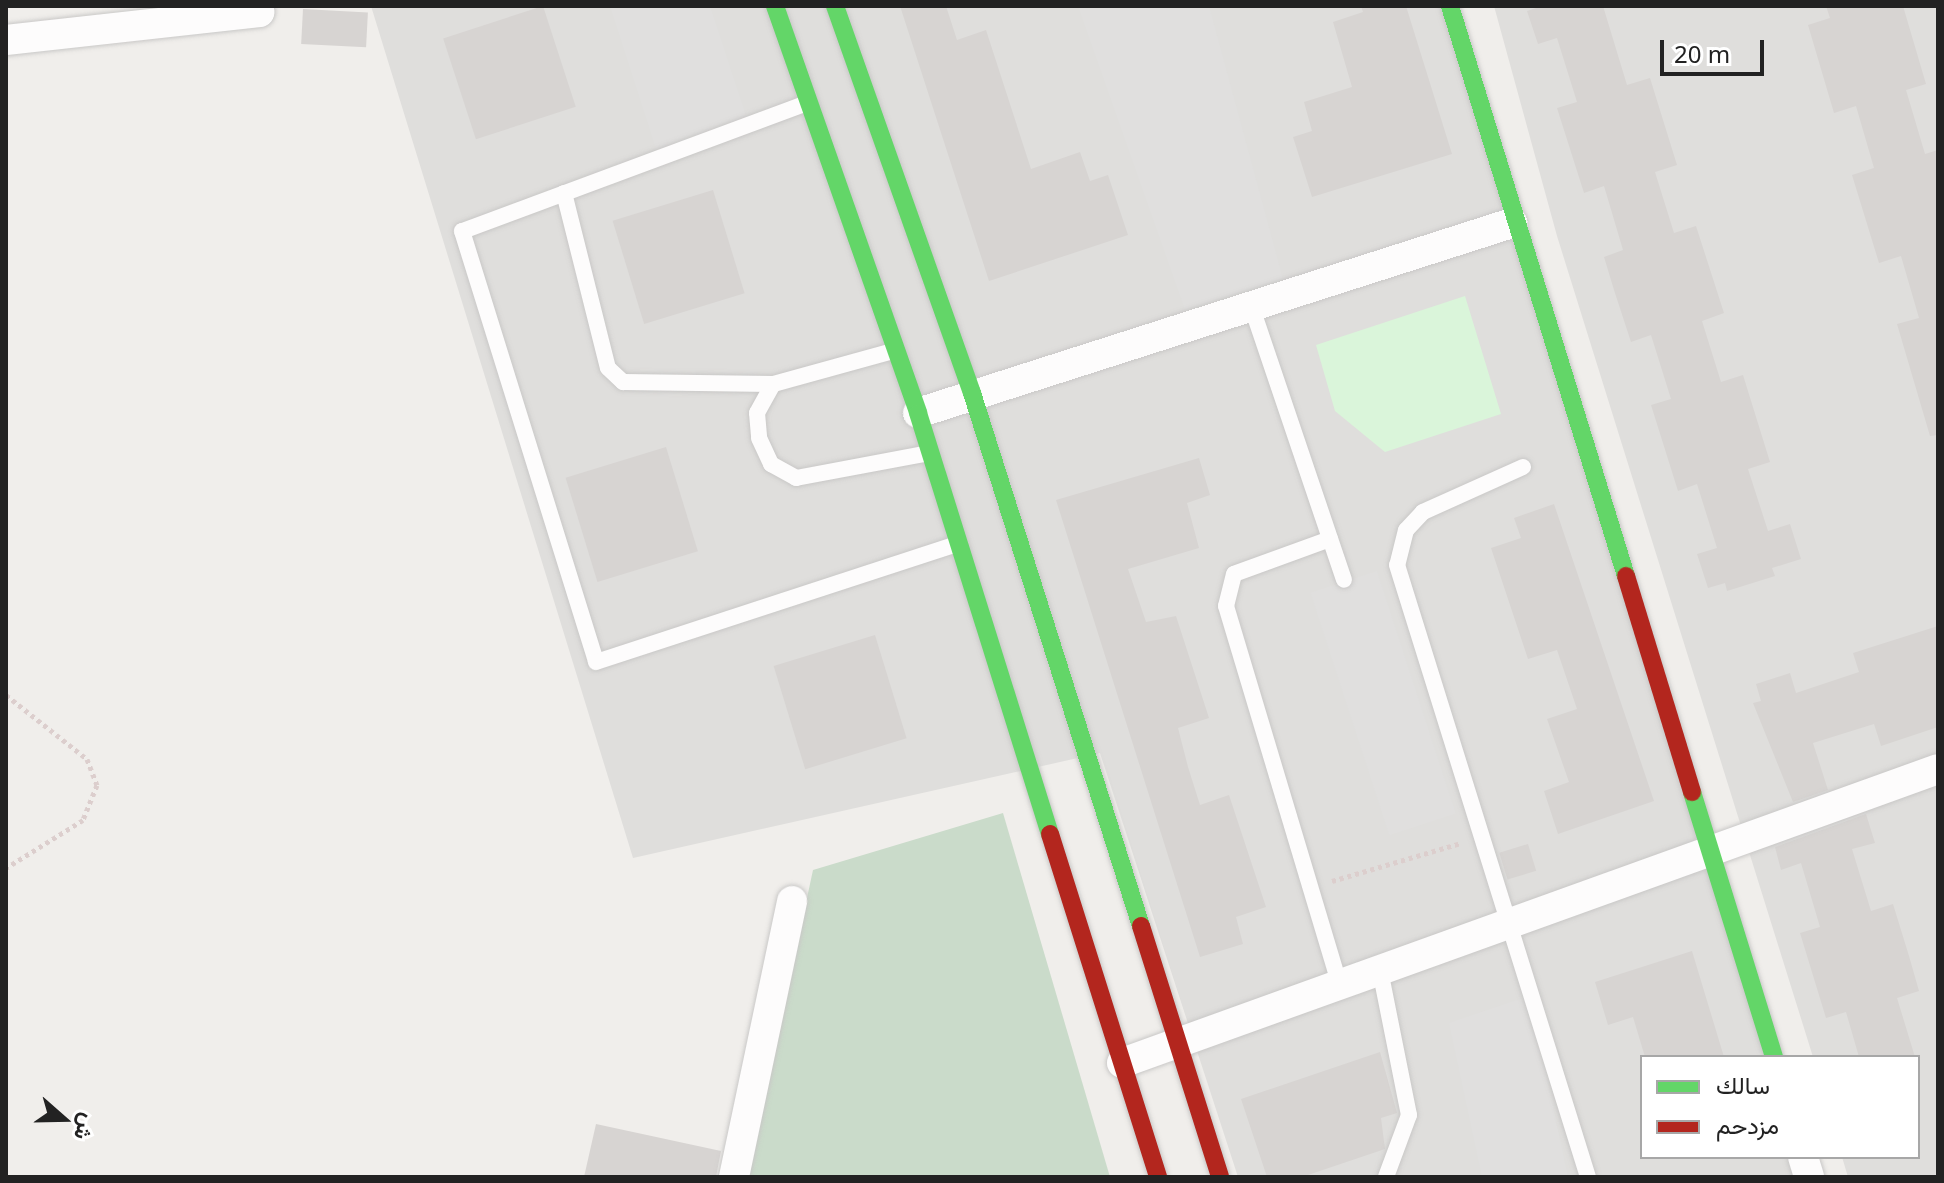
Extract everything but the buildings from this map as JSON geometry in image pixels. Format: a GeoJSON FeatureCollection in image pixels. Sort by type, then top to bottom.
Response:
{"type":"FeatureCollection","features":[{"type":"Feature","properties":{"kind":"street"},"geometry":{"type":"LineString","coordinates":[[6,40],[259,12],[258,6]]}},
{"type":"Feature","properties":{"kind":"street"},"geometry":{"type":"LineString","coordinates":[[775,6],[918,413],[1158,1177]]}},
{"type":"Feature","properties":{"kind":"street"},"geometry":{"type":"LineString","coordinates":[[835,6],[972,393],[1220,1177]]}},
{"type":"Feature","properties":{"kind":"street"},"geometry":{"type":"LineString","coordinates":[[1450,6],[1512,223],[1713,849],[1773,1055]]}},
{"type":"Feature","properties":{"kind":"street"},"geometry":{"type":"LineString","coordinates":[[918,413],[972,393],[1512,223]]}},
{"type":"Feature","properties":{"kind":"street"},"geometry":{"type":"LineString","coordinates":[[1122,1063],[1938,769]]}},
{"type":"Feature","properties":{"kind":"street"},"geometry":{"type":"LineString","coordinates":[[734,1177],[792,901]]}},
{"type":"Feature","properties":{"kind":"lane"},"geometry":{"type":"LineString","coordinates":[[809,102],[462,231],[596,662],[959,544]]}},
{"type":"Feature","properties":{"kind":"lane"},"geometry":{"type":"LineString","coordinates":[[564,193],[608,368],[623,382],[773,384],[896,350]]}},
{"type":"Feature","properties":{"kind":"lane"},"geometry":{"type":"LineString","coordinates":[[1251,305],[1344,580]]}},
{"type":"Feature","properties":{"kind":"lane"},"geometry":{"type":"LineString","coordinates":[[773,384],[757,413],[759,438],[771,464],[796,478],[930,452]]}},
{"type":"Feature","properties":{"kind":"lane"},"geometry":{"type":"LineString","coordinates":[[1523,467],[1423,512],[1406,530],[1397,565],[1514,923],[1588,1177]]}},
{"type":"Feature","properties":{"kind":"lane"},"geometry":{"type":"LineString","coordinates":[[1330,539],[1234,574],[1226,606],[1340,987]]}},
{"type":"Feature","properties":{"kind":"lane"},"geometry":{"type":"LineString","coordinates":[[1380,970],[1409,1115],[1386,1177]]}},
{"type":"Feature","properties":{"kind":"path"},"geometry":{"type":"LineString","coordinates":[[6,695],[87,759],[97,785],[83,820],[6,868]]}},
{"type":"Feature","properties":{"kind":"path"},"geometry":{"type":"LineString","coordinates":[[1361,873],[1465,842]]}},
{"type":"Feature","properties":{"kind":"shaded area"},"geometry":{"type":"Polygon","coordinates":[[[371,6],[1444,6],[1778,1055],[1640,1055],[1640,1159],[1810,1159],[1815,1177],[1238,1177],[1100,753],[633,858],[371,6]]]}},
{"type":"Feature","properties":{"kind":"shaded area"},"geometry":{"type":"Polygon","coordinates":[[[610,6],[710,6],[749,125],[659,158],[610,6]]]}},
{"type":"Feature","properties":{"kind":"shaded area"},"geometry":{"type":"Polygon","coordinates":[[[1078,6],[1209,6],[1287,294],[1190,324],[1078,6]]]}},
{"type":"Feature","properties":{"kind":"shaded area"},"geometry":{"type":"Polygon","coordinates":[[[1494,6],[1938,6],[1938,1177],[1848,1177],[1843,1159],[1920,1159],[1920,1055],[1812,1055],[1557,236],[1494,6]]]}},
{"type":"Feature","properties":{"kind":"shaded area"},"geometry":{"type":"Polygon","coordinates":[[[1377,571],[1456,814],[1389,835],[1310,593],[1377,571]]]}},
{"type":"Feature","properties":{"kind":"shaded area"},"geometry":{"type":"Polygon","coordinates":[[[1529,996],[1568,1177],[1482,1177],[1449,1023],[1529,996]]]}},
{"type":"Feature","properties":{"kind":"green space"},"geometry":{"type":"Polygon","coordinates":[[[1465,296],[1501,414],[1385,452],[1335,411],[1316,345],[1465,296]]]}},
{"type":"Feature","properties":{"kind":"green space"},"geometry":{"type":"Polygon","coordinates":[[[1003,813],[1110,1177],[747,1177],[813,870],[1003,813]]]}},
{"type":"Feature","properties":{"kind":"traffic: fast"},"geometry":{"type":"LineString","coordinates":[[775,6],[918,413],[1050,834]]}},
{"type":"Feature","properties":{"kind":"traffic: fast"},"geometry":{"type":"LineString","coordinates":[[835,6],[972,393],[1141,926]]}},
{"type":"Feature","properties":{"kind":"traffic: fast"},"geometry":{"type":"LineString","coordinates":[[1450,6],[1626,576]]}},
{"type":"Feature","properties":{"kind":"traffic: fast"},"geometry":{"type":"LineString","coordinates":[[1692,792],[1773,1055]]}},
{"type":"Feature","properties":{"kind":"traffic: jam"},"geometry":{"type":"LineString","coordinates":[[1626,576],[1692,792]]}},
{"type":"Feature","properties":{"kind":"traffic: jam"},"geometry":{"type":"LineString","coordinates":[[1050,834],[1158,1177]]}},
{"type":"Feature","properties":{"kind":"traffic: jam"},"geometry":{"type":"LineString","coordinates":[[1141,926],[1220,1177]]}}]}
